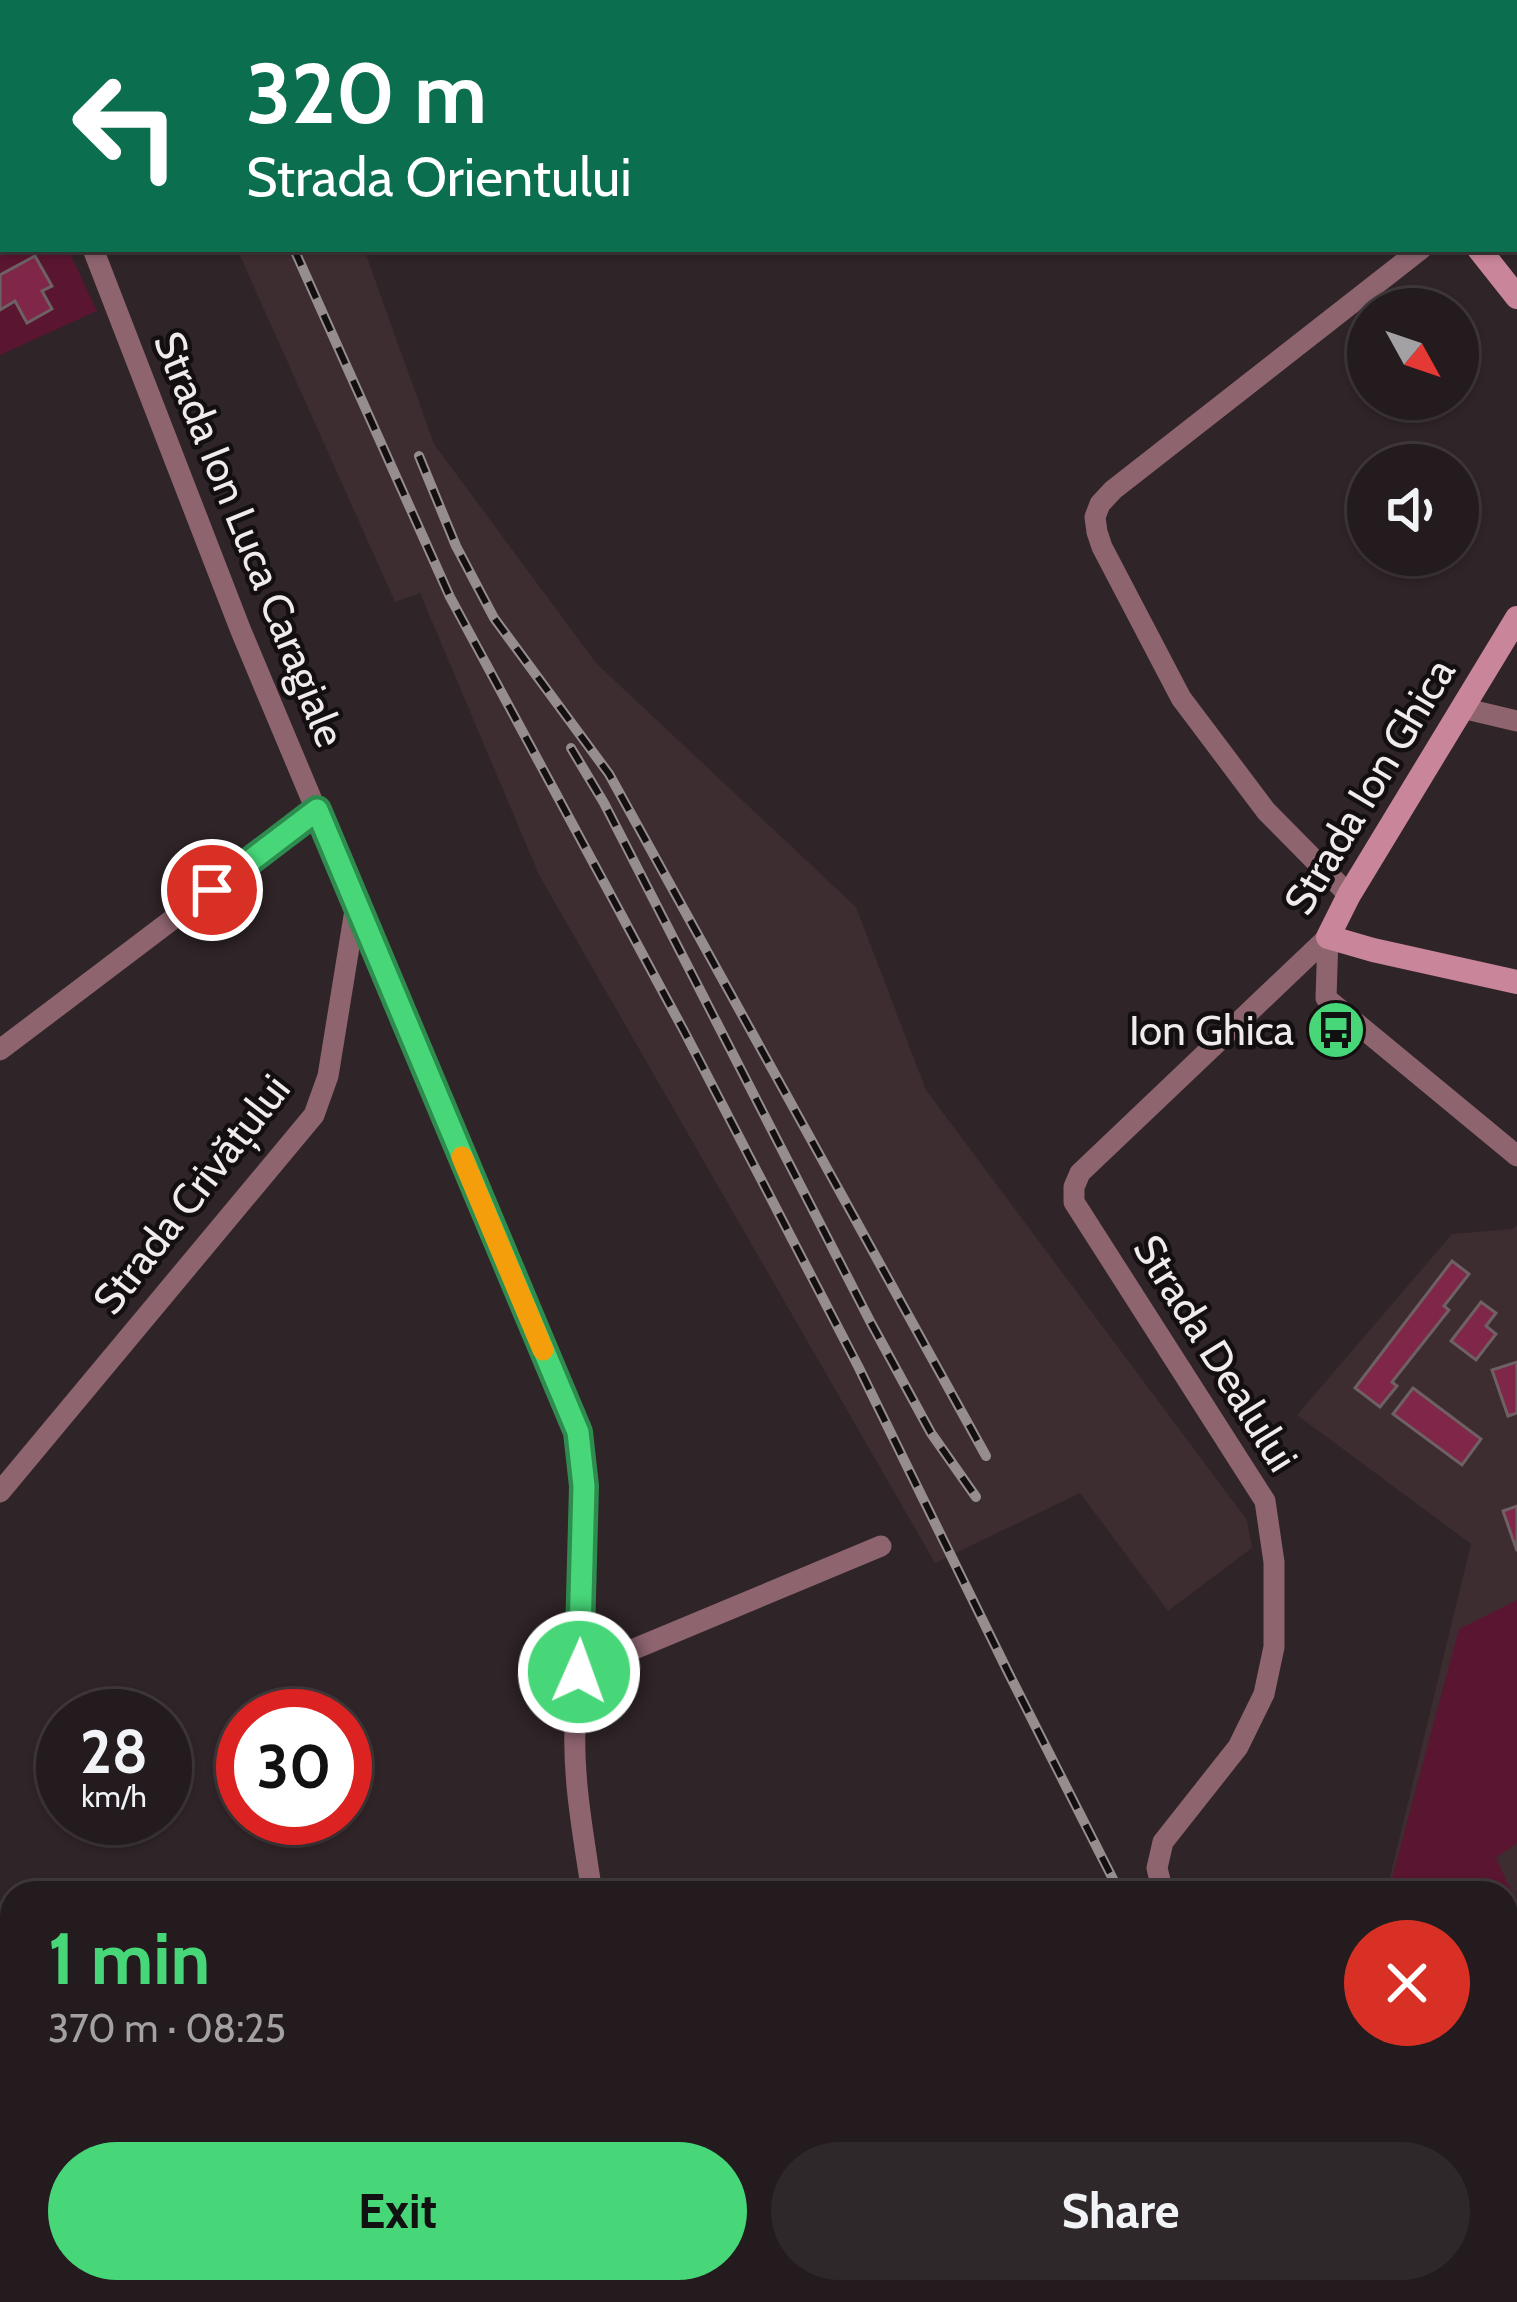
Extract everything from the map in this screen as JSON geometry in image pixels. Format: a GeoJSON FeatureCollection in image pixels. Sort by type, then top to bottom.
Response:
{"type":"FeatureCollection","features":[{"type":"Feature","properties":{"kind":"street","name":"Strada Ion Luca Caragiale"},"geometry":{"type":"LineString","coordinates":[[94,252],[241,631],[578,1432],[584,1486],[575,1732],[590,1881]]}},
{"type":"Feature","properties":{"kind":"street"},"geometry":{"type":"LineString","coordinates":[[1349,895],[1266,811],[1181,698],[1102,547],[1095,517],[1113,490],[1417,252]]}},
{"type":"Feature","properties":{"kind":"street"},"geometry":{"type":"LineString","coordinates":[[1481,252],[1517,298]]}},
{"type":"Feature","properties":{"kind":"street","name":"Strada Ion Ghica"},"geometry":{"type":"LineString","coordinates":[[1074,1187],[1080,1173],[1328,937],[1517,618]]}},
{"type":"Feature","properties":{"kind":"street"},"geometry":{"type":"LineString","coordinates":[[1462,708],[1517,722]]}},
{"type":"Feature","properties":{"kind":"street"},"geometry":{"type":"LineString","coordinates":[[0,1050],[317,810]]}},
{"type":"Feature","properties":{"kind":"street","name":"Strada Crivățului"},"geometry":{"type":"LineString","coordinates":[[0,1492],[314,1114],[328,1076],[356,904]]}},
{"type":"Feature","properties":{"kind":"street"},"geometry":{"type":"LineString","coordinates":[[1517,982],[1328,937],[1326,998],[1517,1156]]}},
{"type":"Feature","properties":{"kind":"street","name":"Strada Dealului"},"geometry":{"type":"LineString","coordinates":[[1074,1187],[1074,1202],[1265,1501],[1274,1562],[1274,1647],[1264,1694],[1238,1747],[1163,1841],[1157,1868],[1160,1881]]}},
{"type":"Feature","properties":{"kind":"street"},"geometry":{"type":"LineString","coordinates":[[579,1672],[881,1546]]}},
{"type":"Feature","properties":{"kind":"shaded area"},"geometry":{"type":"Polygon","coordinates":[[[0,252],[69,252],[97,311],[0,355],[0,252]]]}},
{"type":"Feature","properties":{"kind":"shaded area"},"geometry":{"type":"Polygon","coordinates":[[[238,252],[365,252],[434,444],[596,663],[856,907],[926,1090],[1247,1520],[1252,1548],[1168,1611],[1080,1493],[935,1563],[539,875],[420,593],[395,602],[238,252]]]}},
{"type":"Feature","properties":{"kind":"shaded area"},"geometry":{"type":"Polygon","coordinates":[[[1517,1225],[1517,1881],[1389,1881],[1471,1544],[1297,1415],[1452,1234],[1517,1225]]]}},
{"type":"Feature","properties":{"kind":"shaded area"},"geometry":{"type":"Polygon","coordinates":[[[1517,1600],[1517,1843],[1496,1858],[1506,1881],[1391,1881],[1459,1629],[1517,1600]]]}},
{"type":"Feature","properties":{"kind":"building"},"geometry":{"type":"Polygon","coordinates":[[[35,256],[52,286],[42,291],[52,309],[27,323],[15,301],[0,310],[0,275],[35,256]]]}},
{"type":"Feature","properties":{"kind":"building"},"geometry":{"type":"Polygon","coordinates":[[[1452,1261],[1469,1274],[1444,1306],[1449,1310],[1392,1382],[1397,1386],[1380,1407],[1355,1388],[1452,1261]]]}},
{"type":"Feature","properties":{"kind":"building"},"geometry":{"type":"Polygon","coordinates":[[[1481,1302],[1496,1313],[1486,1326],[1496,1334],[1476,1360],[1451,1341],[1481,1302]]]}},
{"type":"Feature","properties":{"kind":"building"},"geometry":{"type":"Polygon","coordinates":[[[1517,1362],[1517,1413],[1508,1416],[1492,1370],[1517,1362]]]}},
{"type":"Feature","properties":{"kind":"building"},"geometry":{"type":"Polygon","coordinates":[[[1413,1388],[1481,1439],[1462,1465],[1393,1414],[1413,1388]]]}},
{"type":"Feature","properties":{"kind":"building"},"geometry":{"type":"Polygon","coordinates":[[[1517,1506],[1517,1551],[1503,1511],[1517,1506]]]}},
{"type":"Feature","properties":{"kind":"railway"},"geometry":{"type":"LineString","coordinates":[[295,252],[450,597],[858,1366],[1114,1881]]}},
{"type":"Feature","properties":{"kind":"railway"},"geometry":{"type":"LineString","coordinates":[[419,456],[456,546],[494,618],[609,774],[986,1456]]}},
{"type":"Feature","properties":{"kind":"railway"},"geometry":{"type":"LineString","coordinates":[[571,748],[604,803],[871,1323],[931,1433],[976,1497]]}},
{"type":"Feature","properties":{"kind":"slow traffic"},"geometry":{"type":"LineString","coordinates":[[462,1157],[543,1350]]}},
{"type":"Feature","properties":{"kind":"place","name":"Ion Ghica"},"geometry":{"type":"Point","coordinates":[1336,1030]}},
{"type":"Feature","properties":{"kind":"route"},"geometry":{"type":"LineString","coordinates":[[212,890],[317,810],[578,1432],[584,1486],[579,1672]]}}]}
